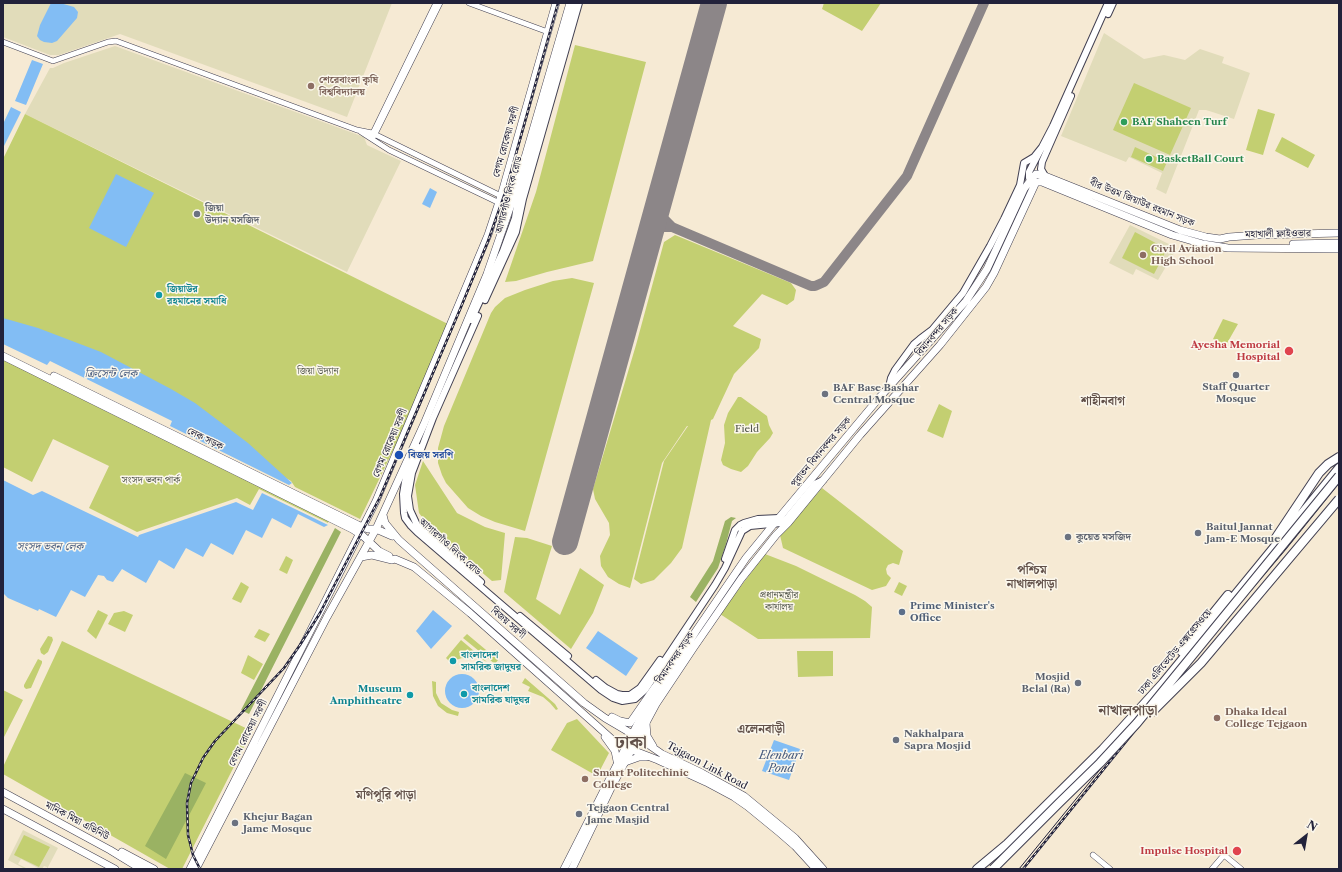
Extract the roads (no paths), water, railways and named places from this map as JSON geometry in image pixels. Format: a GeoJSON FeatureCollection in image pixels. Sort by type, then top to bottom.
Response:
{"type":"FeatureCollection","features":[{"type":"Feature","properties":{"kind":"highway"},"geometry":{"type":"LineString","coordinates":[[1163,683],[1170,670],[1192,639],[1270,545],[1319,473],[1328,464],[1339,457]]}},
{"type":"Feature","properties":{"kind":"highway","name":"ঢাকা এলিভেটেড এক্সপ্রেসওয়ে"},"geometry":{"type":"LineString","coordinates":[[977,869],[1007,844],[1098,755],[1163,683],[1339,468]]}},
{"type":"Feature","properties":{"kind":"highway","name":"ঢাকা এলিভেটেড এক্সপ্রেসওয়ে"},"geometry":{"type":"LineString","coordinates":[[993,869],[1100,763],[1137,723],[1339,476]]}},
{"type":"Feature","properties":{"kind":"highway"},"geometry":{"type":"LineString","coordinates":[[1137,723],[1150,714],[1201,663],[1339,500]]}},
{"type":"Feature","properties":{"kind":"main road","name":"বেগম রোকেয়া সরণী"},"geometry":{"type":"LineString","coordinates":[[190,869],[376,501],[488,235],[500,199],[556,3]]}},
{"type":"Feature","properties":{"kind":"main road","name":"বেগম রোকেয়া সরণী"},"geometry":{"type":"LineString","coordinates":[[196,869],[327,618],[383,516],[424,424],[487,274],[511,205],[570,3]]}},
{"type":"Feature","properties":{"kind":"main road","name":"আগারগাঁও লিংক রোড"},"geometry":{"type":"LineString","coordinates":[[574,3],[518,198],[515,218],[503,251],[494,268],[408,468],[403,494],[406,510],[414,522],[422,530],[490,591],[606,688],[617,694],[625,695],[635,693],[640,688],[713,584],[737,528],[750,521],[779,518]]}},
{"type":"Feature","properties":{"kind":"main road","name":"আগারগাঁও লিংক রোড"},"geometry":{"type":"LineString","coordinates":[[579,3],[522,199],[516,232],[433,418],[412,473],[405,518],[411,526],[428,542],[601,690],[616,699],[625,701],[638,697],[648,686],[715,585],[725,568],[742,531],[750,526],[760,525],[771,527]]}},
{"type":"Feature","properties":{"kind":"main road"},"geometry":{"type":"LineString","coordinates":[[889,387],[895,370],[911,348],[917,341],[932,330],[963,293],[990,246],[1020,185],[1042,147],[1108,3]]}},
{"type":"Feature","properties":{"kind":"main road"},"geometry":{"type":"LineString","coordinates":[[1031,167],[1028,177],[1037,178],[1042,162],[1113,3]]}},
{"type":"Feature","properties":{"kind":"main road"},"geometry":{"type":"LineString","coordinates":[[548,32],[560,37]]}},
{"type":"Feature","properties":{"kind":"main road"},"geometry":{"type":"LineString","coordinates":[[1020,185],[1024,163],[1034,157],[1042,147]]}},
{"type":"Feature","properties":{"kind":"main road","name":"বীর উত্তম জিয়াউর রহমান সড়ক"},"geometry":{"type":"LineString","coordinates":[[1037,178],[1180,230],[1219,242],[1228,248],[1339,249]]}},
{"type":"Feature","properties":{"kind":"main road","name":"পুরাতন বিমানবন্দর সড়ক"},"geometry":{"type":"LineString","coordinates":[[625,747],[642,714],[746,558],[879,398],[954,315],[978,283],[999,244],[1024,189],[1037,178]]}},
{"type":"Feature","properties":{"kind":"main road","name":"বিমানবন্দর সড়ক"},"geometry":{"type":"LineString","coordinates":[[564,869],[621,762],[632,750],[661,697],[741,579],[765,548],[788,523],[860,435],[940,345],[986,287],[994,273],[1037,178]]}},
{"type":"Feature","properties":{"kind":"main road","name":"বেগম রোকেয়া সরণী"},"geometry":{"type":"LineString","coordinates":[[494,268],[514,215],[511,205]]}},
{"type":"Feature","properties":{"kind":"main road","name":"বীর উত্তম জিয়াউর রহমান সড়ক"},"geometry":{"type":"LineString","coordinates":[[1219,242],[1229,237],[1339,233]]}},
{"type":"Feature","properties":{"kind":"main road","name":"মহাখালী ফ্লাইওভার"},"geometry":{"type":"LineString","coordinates":[[1219,242],[1339,239]]}},
{"type":"Feature","properties":{"kind":"main road","name":"মহাখালী ফ্লাইওভার"},"geometry":{"type":"LineString","coordinates":[[1219,242],[1339,243]]}},
{"type":"Feature","properties":{"kind":"main road","name":"লেক সড়ক"},"geometry":{"type":"LineString","coordinates":[[3,351],[362,530],[376,529],[399,540]]}},
{"type":"Feature","properties":{"kind":"main road"},"geometry":{"type":"LineString","coordinates":[[3,356],[362,530],[369,541],[379,550],[394,559]]}},
{"type":"Feature","properties":{"kind":"main road"},"geometry":{"type":"LineString","coordinates":[[879,398],[887,405]]}},
{"type":"Feature","properties":{"kind":"main road","name":"বিমানবন্দর সড়ক"},"geometry":{"type":"LineString","coordinates":[[771,527],[783,521],[815,484],[824,479]]}},
{"type":"Feature","properties":{"kind":"main road","name":"বিজয় সরণী"},"geometry":{"type":"LineString","coordinates":[[383,516],[384,523],[399,540],[568,689],[595,712],[632,734]]}},
{"type":"Feature","properties":{"kind":"main road"},"geometry":{"type":"LineString","coordinates":[[771,527],[776,535]]}},
{"type":"Feature","properties":{"kind":"main road"},"geometry":{"type":"LineString","coordinates":[[758,543],[765,548]]}},
{"type":"Feature","properties":{"kind":"main road","name":"বিজয় সরণী"},"geometry":{"type":"LineString","coordinates":[[361,556],[394,559],[411,565],[470,613],[614,741],[625,747]]}},
{"type":"Feature","properties":{"kind":"main road"},"geometry":{"type":"LineString","coordinates":[[568,689],[575,691],[597,708],[618,720],[630,722],[676,661]]}},
{"type":"Feature","properties":{"kind":"main road"},"geometry":{"type":"LineString","coordinates":[[596,725],[621,762],[639,757],[660,757],[647,736],[646,723]]}},
{"type":"Feature","properties":{"kind":"main road","name":"Tejgaon Link Road"},"geometry":{"type":"LineString","coordinates":[[632,734],[639,738],[660,757]]}},
{"type":"Feature","properties":{"kind":"main road","name":"বিমানবন্দর সড়ক"},"geometry":{"type":"LineString","coordinates":[[572,869],[612,786],[625,747]]}},
{"type":"Feature","properties":{"kind":"main road","name":"Tejgaon Link Road"},"geometry":{"type":"LineString","coordinates":[[625,747],[660,757],[702,773],[782,826],[805,852]]}},
{"type":"Feature","properties":{"kind":"main road","name":"মানিক মিয়া এভিনিউ"},"geometry":{"type":"LineString","coordinates":[[3,792],[110,850],[141,869]]}},
{"type":"Feature","properties":{"kind":"main road"},"geometry":{"type":"LineString","coordinates":[[3,809],[114,869]]}},
{"type":"Feature","properties":{"kind":"main road"},"geometry":{"type":"LineString","coordinates":[[110,850],[120,852],[154,869]]}},
{"type":"Feature","properties":{"kind":"main road"},"geometry":{"type":"LineString","coordinates":[[805,852],[816,869]]}},
{"type":"Feature","properties":{"kind":"main road"},"geometry":{"type":"LineString","coordinates":[[805,852],[823,869]]}},
{"type":"Feature","properties":{"kind":"street"},"geometry":{"type":"LineString","coordinates":[[372,136],[436,3]]}},
{"type":"Feature","properties":{"kind":"street"},"geometry":{"type":"LineString","coordinates":[[372,136],[440,3]]}},
{"type":"Feature","properties":{"kind":"street"},"geometry":{"type":"LineString","coordinates":[[469,3],[548,32]]}},
{"type":"Feature","properties":{"kind":"street"},"geometry":{"type":"LineString","coordinates":[[3,42],[53,61],[108,42],[116,41],[386,141],[477,184],[511,205]]}},
{"type":"Feature","properties":{"kind":"street"},"geometry":{"type":"LineString","coordinates":[[372,136],[383,147],[474,190],[500,199]]}},
{"type":"Feature","properties":{"kind":"street"},"geometry":{"type":"LineString","coordinates":[[383,147],[386,141]]}},
{"type":"Feature","properties":{"kind":"street"},"geometry":{"type":"LineString","coordinates":[[427,168],[430,162]]}},
{"type":"Feature","properties":{"kind":"street"},"geometry":{"type":"LineString","coordinates":[[474,190],[477,184]]}},
{"type":"Feature","properties":{"kind":"street"},"geometry":{"type":"LineString","coordinates":[[1093,855],[1110,869]]}},
{"type":"Feature","properties":{"kind":"street"},"geometry":{"type":"LineString","coordinates":[[1212,869],[1224,855],[1241,869]]}},
{"type":"Feature","properties":{"kind":"water"},"geometry":{"type":"Polygon","coordinates":[[[51,3],[60,3],[74,7],[78,12],[77,18],[57,41],[52,43],[44,42],[37,36],[40,25],[51,3]]]}},
{"type":"Feature","properties":{"kind":"water"},"geometry":{"type":"Polygon","coordinates":[[[32,60],[43,64],[26,105],[15,101],[32,60]]]}},
{"type":"Feature","properties":{"kind":"water"},"geometry":{"type":"Polygon","coordinates":[[[11,107],[21,112],[3,148],[3,124],[11,107]]]}},
{"type":"Feature","properties":{"kind":"water"},"geometry":{"type":"Polygon","coordinates":[[[116,174],[154,193],[126,247],[89,228],[116,174]]]}},
{"type":"Feature","properties":{"kind":"water"},"geometry":{"type":"Polygon","coordinates":[[[430,188],[437,192],[430,208],[422,204],[430,188]]]}},
{"type":"Feature","properties":{"kind":"water","name":"ক্রিসেন্ট লেক"},"geometry":{"type":"Polygon","coordinates":[[[3,318],[38,328],[101,352],[171,389],[195,403],[248,443],[292,483],[289,485],[170,426],[172,421],[50,361],[47,365],[3,344],[3,318]]]}},
{"type":"Feature","properties":{"kind":"water","name":"সংসদ ভবন লেক"},"geometry":{"type":"Polygon","coordinates":[[[3,480],[33,495],[42,491],[138,537],[139,535],[236,502],[253,510],[262,493],[328,525],[324,527],[298,514],[291,528],[272,518],[262,538],[246,530],[233,555],[211,543],[203,557],[186,548],[174,569],[159,560],[146,583],[122,569],[113,582],[107,580],[104,576],[98,575],[85,597],[71,590],[56,617],[8,598],[3,593],[3,480]]]}},
{"type":"Feature","properties":{"kind":"water"},"geometry":{"type":"Polygon","coordinates":[[[433,610],[452,626],[431,649],[416,631],[433,610]]]}},
{"type":"Feature","properties":{"kind":"water"},"geometry":{"type":"Polygon","coordinates":[[[598,631],[638,658],[626,676],[586,648],[598,631]]]}},
{"type":"Feature","properties":{"kind":"water"},"geometry":{"type":"Polygon","coordinates":[[[459,674],[465,674],[474,679],[478,685],[478,697],[474,703],[465,708],[459,708],[450,703],[445,694],[445,688],[450,679],[459,674]]]}},
{"type":"Feature","properties":{"kind":"water","name":"Elenbari Pond"},"geometry":{"type":"Polygon","coordinates":[[[774,740],[800,749],[789,780],[762,771],[774,740]]]}},
{"type":"Feature","properties":{"kind":"tram line"},"geometry":{"type":"LineString","coordinates":[[1019,869],[1339,476]]}},
{"type":"Feature","properties":{"kind":"railway"},"geometry":{"type":"LineString","coordinates":[[200,869],[193,855],[188,835],[187,803],[191,783],[203,758],[215,741],[284,668],[300,645],[320,613],[380,497],[488,241],[505,193],[558,3]]}},
{"type":"Feature","properties":{"kind":"railway"},"geometry":{"type":"LineString","coordinates":[[1023,869],[1218,628],[1339,482]]}},
{"type":"Feature","properties":{"kind":"place","name":"শেরেবাংলা কৃষি বিশ্ববিদ্যালয়"},"geometry":{"type":"Point","coordinates":[311,86]}},
{"type":"Feature","properties":{"kind":"place","name":"BAF Shaheen Turf"},"geometry":{"type":"Point","coordinates":[1124,122]}},
{"type":"Feature","properties":{"kind":"place","name":"BasketBall Court"},"geometry":{"type":"Point","coordinates":[1149,159]}},
{"type":"Feature","properties":{"kind":"place","name":"জিয়া উদ্যান মসজিদ"},"geometry":{"type":"Point","coordinates":[197,214]}},
{"type":"Feature","properties":{"kind":"place","name":"Civil Aviation High School"},"geometry":{"type":"Point","coordinates":[1143,255]}},
{"type":"Feature","properties":{"kind":"place","name":"জিয়াউর রহমানের সমাধি"},"geometry":{"type":"Point","coordinates":[159,295]}},
{"type":"Feature","properties":{"kind":"place","name":"Ayesha Memorial Hospital"},"geometry":{"type":"Point","coordinates":[1289,351]}},
{"type":"Feature","properties":{"kind":"place","name":"Staff Quarter Mosque"},"geometry":{"type":"Point","coordinates":[1236,375]}},
{"type":"Feature","properties":{"kind":"place","name":"BAF Base Bashar Central Mosque"},"geometry":{"type":"Point","coordinates":[825,394]}},
{"type":"Feature","properties":{"kind":"place","name":"বিজয় সরণি"},"geometry":{"type":"Point","coordinates":[399,455]}},
{"type":"Feature","properties":{"kind":"place","name":"Baitul Jannat Jam-E Mosque"},"geometry":{"type":"Point","coordinates":[1198,533]}},
{"type":"Feature","properties":{"kind":"place","name":"কুয়েত মসজিদ"},"geometry":{"type":"Point","coordinates":[1068,537]}},
{"type":"Feature","properties":{"kind":"place","name":"Prime Minister's Office"},"geometry":{"type":"Point","coordinates":[902,612]}},
{"type":"Feature","properties":{"kind":"place","name":"বাংলাদেশ সামরিক জাদুঘর"},"geometry":{"type":"Point","coordinates":[453,661]}},
{"type":"Feature","properties":{"kind":"place","name":"Mosjid Belal (Ra)"},"geometry":{"type":"Point","coordinates":[1078,683]}},
{"type":"Feature","properties":{"kind":"place","name":"বাংলাদেশ সামরিক যাদুঘর"},"geometry":{"type":"Point","coordinates":[464,694]}},
{"type":"Feature","properties":{"kind":"place","name":"Museum Amphitheatre"},"geometry":{"type":"Point","coordinates":[410,695]}},
{"type":"Feature","properties":{"kind":"place","name":"Dhaka Ideal College Tejgaon"},"geometry":{"type":"Point","coordinates":[1217,718]}},
{"type":"Feature","properties":{"kind":"place","name":"Nakhalpara Sapra Mosjid"},"geometry":{"type":"Point","coordinates":[896,740]}},
{"type":"Feature","properties":{"kind":"place","name":"Smart Politechinic College"},"geometry":{"type":"Point","coordinates":[585,779]}},
{"type":"Feature","properties":{"kind":"place","name":"Tejgaon Central Jame Masjid"},"geometry":{"type":"Point","coordinates":[579,814]}},
{"type":"Feature","properties":{"kind":"place","name":"Khejur Bagan Jame Mosque"},"geometry":{"type":"Point","coordinates":[235,823]}},
{"type":"Feature","properties":{"kind":"place","name":"Impulse Hospital"},"geometry":{"type":"Point","coordinates":[1237,851]}},
{"type":"Feature","properties":{"kind":"district","name":"শাহীনবাগ"},"geometry":{"type":"Point","coordinates":[1103,402]}},
{"type":"Feature","properties":{"kind":"district","name":"পশ্চিম নাখালপাড়া"},"geometry":{"type":"Point","coordinates":[1032,578]}},
{"type":"Feature","properties":{"kind":"district","name":"নাখালপাড়া"},"geometry":{"type":"Point","coordinates":[1128,711]}},
{"type":"Feature","properties":{"kind":"district","name":"এলেনবাড়ী"},"geometry":{"type":"Point","coordinates":[761,730]}},
{"type":"Feature","properties":{"kind":"district","name":"ঢাকা"},"geometry":{"type":"Point","coordinates":[631,743]}},
{"type":"Feature","properties":{"kind":"district","name":"মণিপুরি পাড়া"},"geometry":{"type":"Point","coordinates":[386,796]}},
{"type":"Feature","properties":{"kind":"park label","name":"জিয়া উদ্যান"},"geometry":{"type":"Point","coordinates":[318,371]}},
{"type":"Feature","properties":{"kind":"park label","name":"Field"},"geometry":{"type":"Point","coordinates":[747,429]}},
{"type":"Feature","properties":{"kind":"park label","name":"সংসদ ভবন পার্ক"},"geometry":{"type":"Point","coordinates":[151,480]}},
{"type":"Feature","properties":{"kind":"park label","name":"প্রধানমন্ত্রীর কার্যালয়"},"geometry":{"type":"Point","coordinates":[779,600]}}]}
